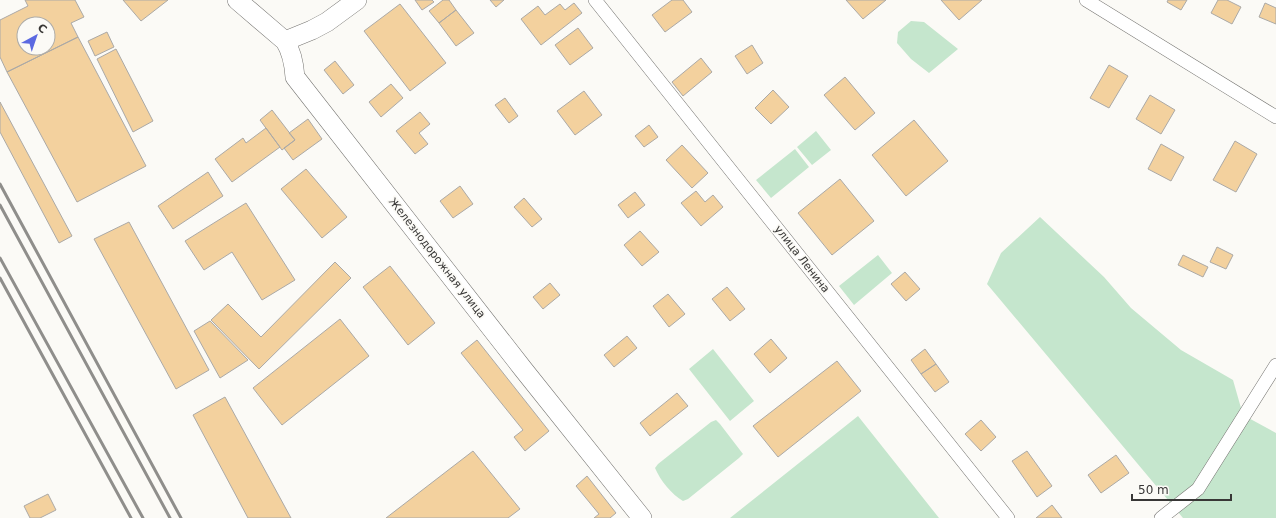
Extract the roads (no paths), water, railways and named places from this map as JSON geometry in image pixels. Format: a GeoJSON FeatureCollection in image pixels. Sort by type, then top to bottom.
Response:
{"type":"FeatureCollection","features":[{"type":"Feature","properties":{"kind":"main road","name":"Железнодорожная улица"},"geometry":{"type":"LineString","coordinates":[[238,0],[286,40],[291,49],[294,60],[295,77],[523,369],[642,518]]}},
{"type":"Feature","properties":{"kind":"main road"},"geometry":{"type":"LineString","coordinates":[[286,40],[312,30],[327,22],[357,0]]}},
{"type":"Feature","properties":{"kind":"street","name":"улица Ленина"},"geometry":{"type":"LineString","coordinates":[[595,0],[1008,518]]}},
{"type":"Feature","properties":{"kind":"street"},"geometry":{"type":"LineString","coordinates":[[1086,0],[1276,117]]}},
{"type":"Feature","properties":{"kind":"street"},"geometry":{"type":"LineString","coordinates":[[1161,518],[1198,488],[1276,365]]}},
{"type":"Feature","properties":{"kind":"railway"},"geometry":{"type":"LineString","coordinates":[[0,184],[181,518]]}},
{"type":"Feature","properties":{"kind":"railway"},"geometry":{"type":"LineString","coordinates":[[0,205],[170,518]]}},
{"type":"Feature","properties":{"kind":"railway"},"geometry":{"type":"LineString","coordinates":[[0,258],[143,518]]}},
{"type":"Feature","properties":{"kind":"railway"},"geometry":{"type":"LineString","coordinates":[[0,278],[131,518]]}}]}
